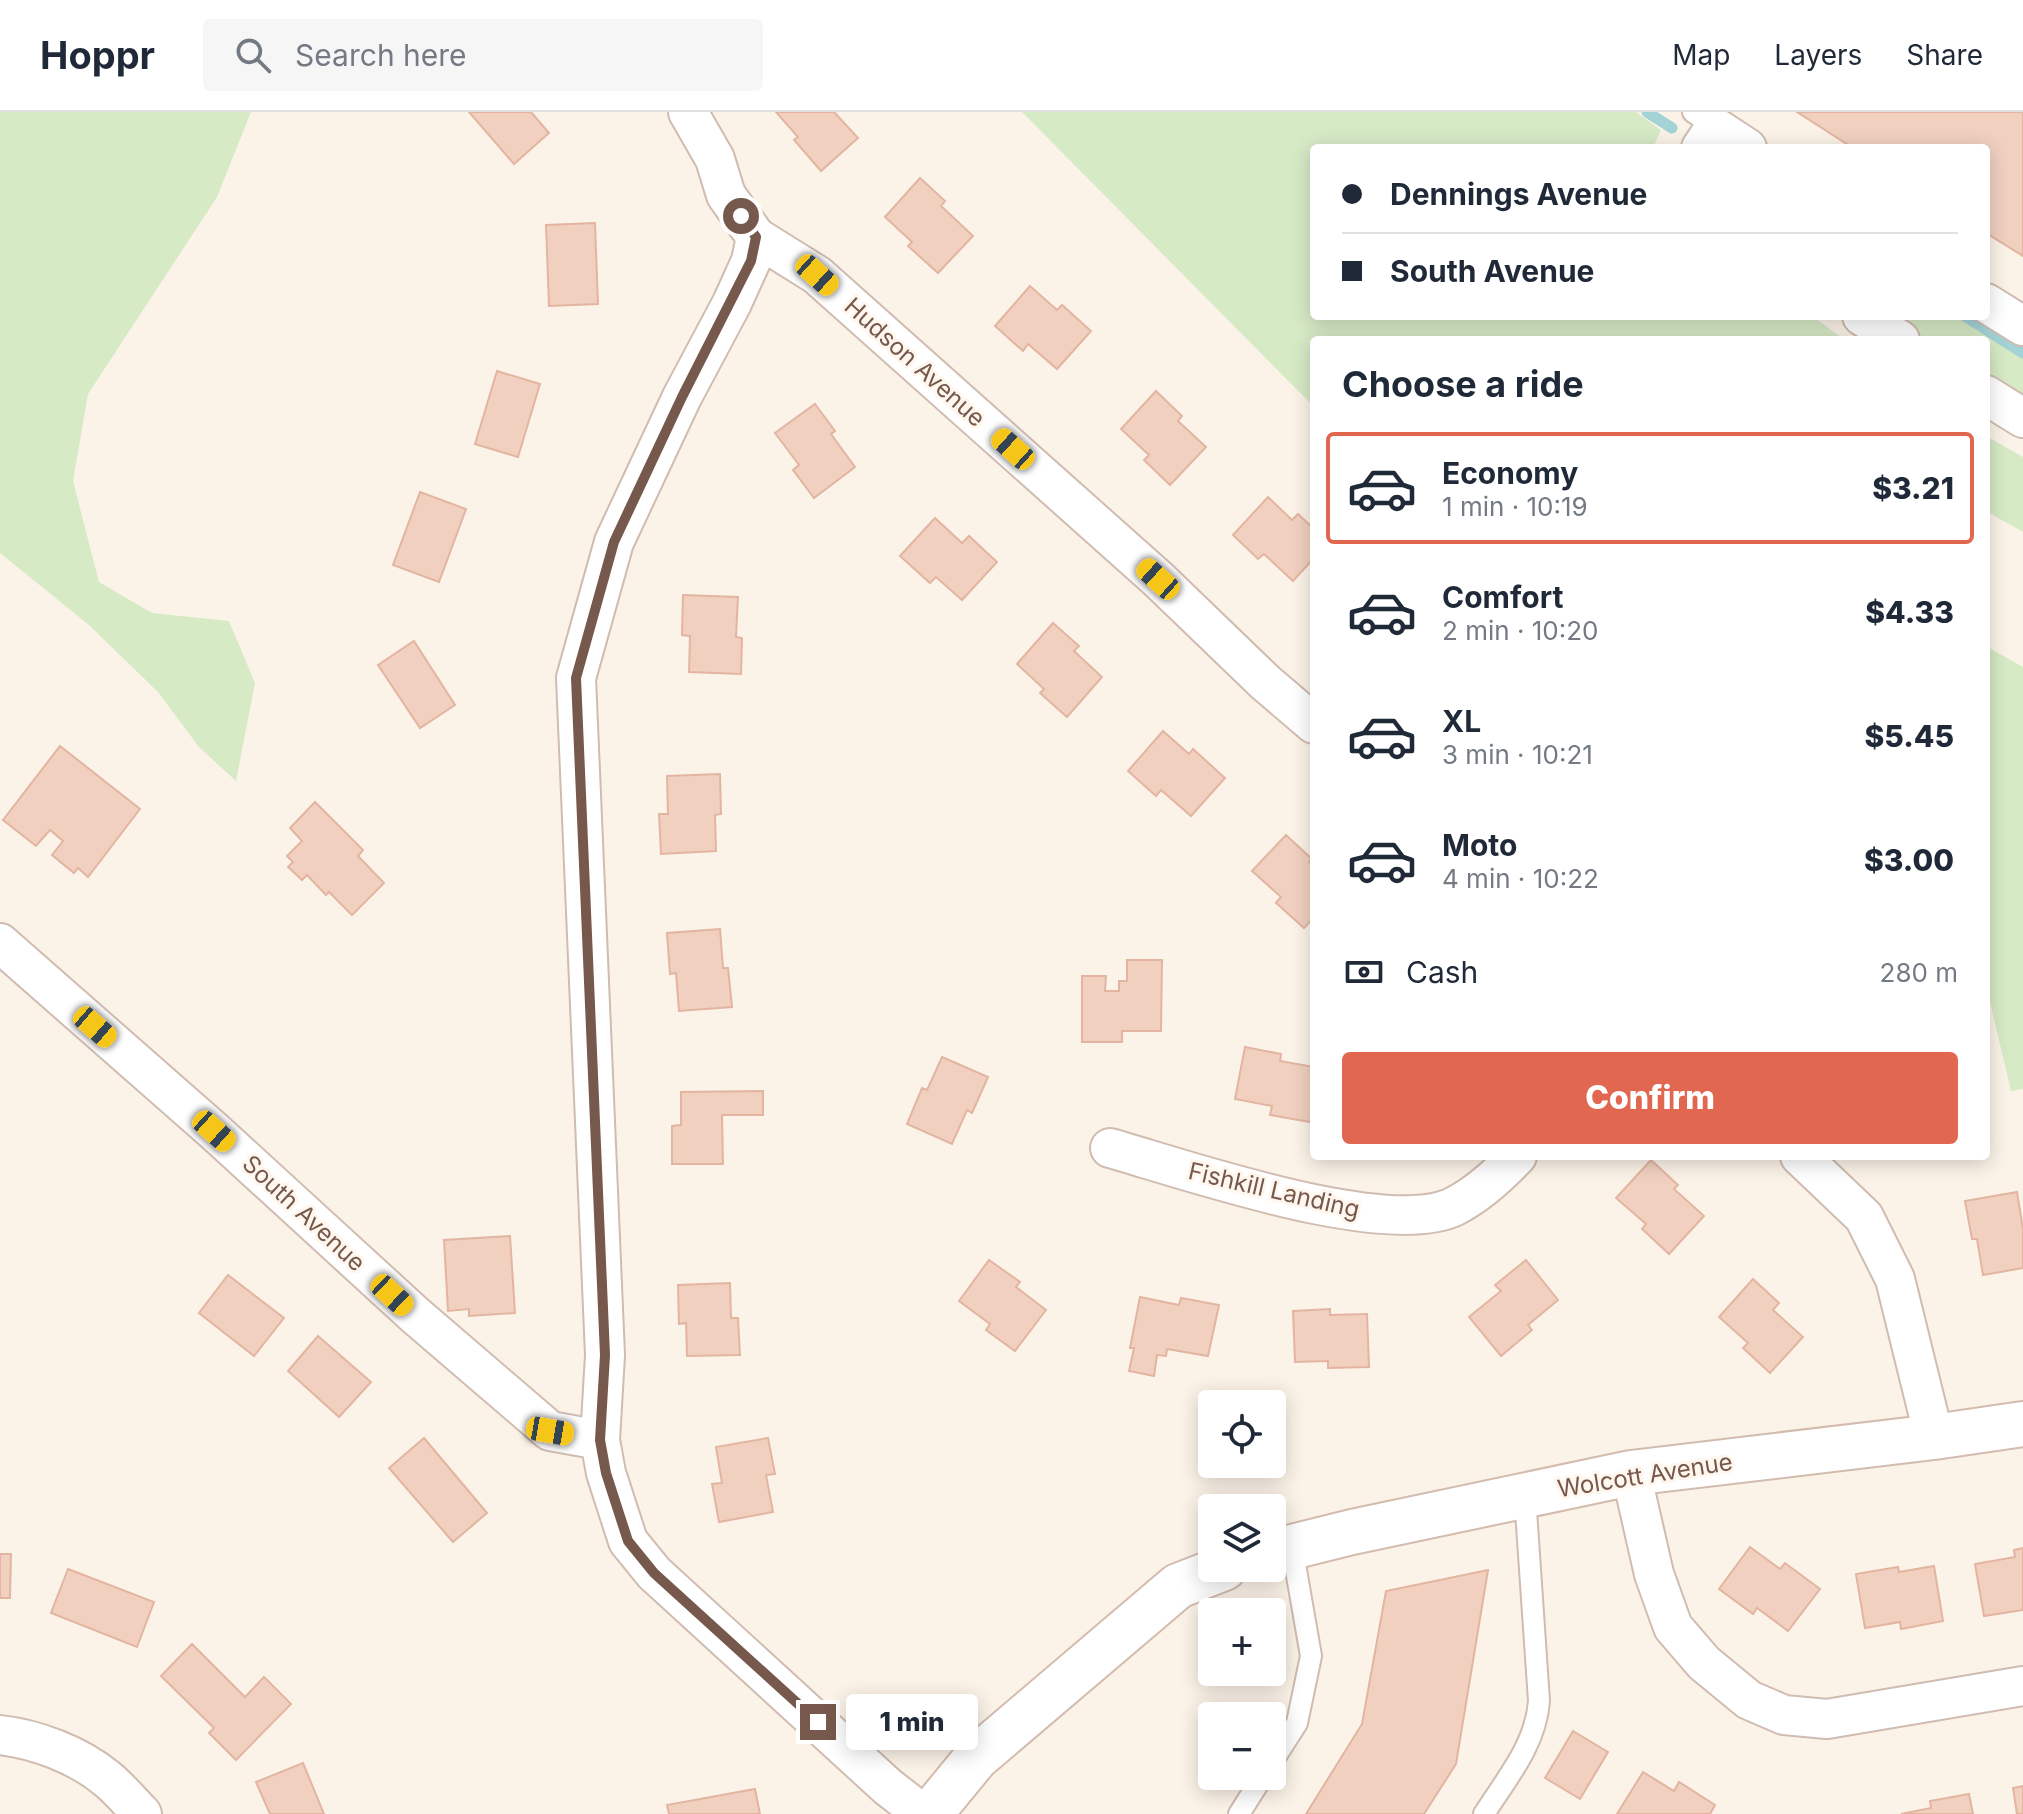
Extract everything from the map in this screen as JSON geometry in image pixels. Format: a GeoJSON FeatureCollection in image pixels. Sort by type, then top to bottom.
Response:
{"type":"FeatureCollection","features":[{"type":"Feature","properties":{"kind":"main road","name":"Wolcott Avenue"},"geometry":{"type":"LineString","coordinates":[[1286,1549],[1631,1473],[2023,1424]]}},
{"type":"Feature","properties":{"kind":"main road"},"geometry":{"type":"LineString","coordinates":[[930,1814],[976,1758],[1178,1586],[1198,1578]]}},
{"type":"Feature","properties":{"kind":"street"},"geometry":{"type":"LineString","coordinates":[[688,112],[715,159],[726,195],[756,237],[751,261],[732,303],[682,397],[614,542],[576,678],[605,1355],[600,1440],[606,1473],[628,1541],[654,1573],[888,1787],[923,1814]]}},
{"type":"Feature","properties":{"kind":"street"},"geometry":{"type":"LineString","coordinates":[[1703,129],[1738,144]]}},
{"type":"Feature","properties":{"kind":"street","name":"Hudson Avenue"},"geometry":{"type":"LineString","coordinates":[[756,237],[817,275],[1101,528],[1310,721]]}},
{"type":"Feature","properties":{"kind":"street"},"geometry":{"type":"LineString","coordinates":[[1990,305],[2023,326]]}},
{"type":"Feature","properties":{"kind":"street"},"geometry":{"type":"LineString","coordinates":[[1868,320],[1894,336]]}},
{"type":"Feature","properties":{"kind":"street"},"geometry":{"type":"LineString","coordinates":[[1990,397],[2023,418]]}},
{"type":"Feature","properties":{"kind":"street","name":"South Avenue"},"geometry":{"type":"LineString","coordinates":[[0,943],[214,1131],[415,1315],[550,1431],[600,1440]]}},
{"type":"Feature","properties":{"kind":"street","name":"Fishkill Landing"},"geometry":{"type":"LineString","coordinates":[[1110,1148],[1290,1199],[1381,1215],[1421,1215],[1454,1206],[1499,1175],[1513,1160]]}},
{"type":"Feature","properties":{"kind":"street"},"geometry":{"type":"LineString","coordinates":[[1804,1160],[1864,1217],[1885,1256],[1895,1279],[1934,1437]]}},
{"type":"Feature","properties":{"kind":"street"},"geometry":{"type":"LineString","coordinates":[[1631,1473],[1654,1574],[1673,1627],[1704,1663],[1749,1700],[1784,1715],[1827,1719],[2023,1686]]}},
{"type":"Feature","properties":{"kind":"street"},"geometry":{"type":"LineString","coordinates":[[0,1735],[65,1753],[105,1777],[142,1814]]}},
{"type":"Feature","properties":{"kind":"lane"},"geometry":{"type":"LineString","coordinates":[[1484,1814],[1532,1740],[1538,1720],[1525,1496]]}},
{"type":"Feature","properties":{"kind":"lane"},"geometry":{"type":"LineString","coordinates":[[1286,1565],[1311,1656],[1297,1723],[1286,1740]]}},
{"type":"Feature","properties":{"kind":"lane"},"geometry":{"type":"LineString","coordinates":[[1239,1814],[1254,1790]]}},
{"type":"Feature","properties":{"kind":"green space"},"geometry":{"type":"Polygon","coordinates":[[[0,112],[251,112],[217,197],[88,394],[73,481],[99,582],[152,613],[229,621],[255,683],[236,781],[199,747],[158,692],[89,625],[0,553],[0,112]]]}},
{"type":"Feature","properties":{"kind":"green space"},"geometry":{"type":"Polygon","coordinates":[[[1022,112],[1636,112],[1661,130],[1655,144],[1310,144],[1310,320],[1818,320],[1840,336],[1310,336],[1310,403],[1022,112]]]}},
{"type":"Feature","properties":{"kind":"green space"},"geometry":{"type":"Polygon","coordinates":[[[1891,320],[1983,320],[2023,345],[2023,407],[1990,386],[1990,336],[1914,336],[1891,320]]]}},
{"type":"Feature","properties":{"kind":"green space"},"geometry":{"type":"Polygon","coordinates":[[[1990,438],[2023,457],[2023,532],[1990,513],[1990,438]]]}},
{"type":"Feature","properties":{"kind":"green space"},"geometry":{"type":"Polygon","coordinates":[[[1990,648],[2023,667],[2023,1089],[2011,1091],[1990,1002],[1990,648]]]}},
{"type":"Feature","properties":{"kind":"building"},"geometry":{"type":"Polygon","coordinates":[[[469,112],[531,112],[549,133],[514,164],[469,112]]]}},
{"type":"Feature","properties":{"kind":"building"},"geometry":{"type":"Polygon","coordinates":[[[776,112],[834,112],[858,138],[821,171],[794,140],[798,137],[776,112]]]}},
{"type":"Feature","properties":{"kind":"building"},"geometry":{"type":"Polygon","coordinates":[[[1797,112],[2023,112],[2023,256],[1990,235],[1990,144],[1847,144],[1797,112]]]}},
{"type":"Feature","properties":{"kind":"building"},"geometry":{"type":"Polygon","coordinates":[[[920,178],[945,201],[941,206],[973,236],[938,273],[908,246],[912,242],[885,217],[920,178]]]}},
{"type":"Feature","properties":{"kind":"building"},"geometry":{"type":"Polygon","coordinates":[[[595,223],[598,304],[549,306],[546,225],[595,223]]]}},
{"type":"Feature","properties":{"kind":"building"},"geometry":{"type":"Polygon","coordinates":[[[1030,286],[1057,310],[1062,305],[1091,331],[1057,369],[1028,344],[1023,351],[995,326],[1030,286]]]}},
{"type":"Feature","properties":{"kind":"building"},"geometry":{"type":"Polygon","coordinates":[[[497,371],[540,384],[518,457],[475,444],[497,371]]]}},
{"type":"Feature","properties":{"kind":"building"},"geometry":{"type":"Polygon","coordinates":[[[1156,391],[1182,416],[1178,421],[1206,447],[1170,485],[1144,460],[1149,455],[1121,429],[1156,391]]]}},
{"type":"Feature","properties":{"kind":"building"},"geometry":{"type":"Polygon","coordinates":[[[815,404],[835,431],[831,434],[855,467],[814,498],[793,470],[799,465],[775,433],[815,404]]]}},
{"type":"Feature","properties":{"kind":"building"},"geometry":{"type":"Polygon","coordinates":[[[420,492],[466,509],[439,582],[393,565],[420,492]]]}},
{"type":"Feature","properties":{"kind":"building"},"geometry":{"type":"Polygon","coordinates":[[[1268,497],[1292,520],[1298,514],[1310,525],[1310,562],[1293,581],[1264,554],[1258,559],[1233,535],[1268,497]]]}},
{"type":"Feature","properties":{"kind":"building"},"geometry":{"type":"Polygon","coordinates":[[[935,518],[962,543],[969,536],[997,562],[962,600],[936,577],[930,583],[900,556],[935,518]]]}},
{"type":"Feature","properties":{"kind":"building"},"geometry":{"type":"Polygon","coordinates":[[[683,595],[738,597],[736,637],[742,638],[741,674],[689,672],[690,636],[682,635],[683,595]]]}},
{"type":"Feature","properties":{"kind":"building"},"geometry":{"type":"Polygon","coordinates":[[[1053,623],[1079,646],[1074,651],[1102,677],[1067,717],[1040,693],[1044,689],[1017,664],[1053,623]]]}},
{"type":"Feature","properties":{"kind":"building"},"geometry":{"type":"Polygon","coordinates":[[[414,641],[455,705],[420,728],[378,665],[414,641]]]}},
{"type":"Feature","properties":{"kind":"building"},"geometry":{"type":"Polygon","coordinates":[[[1163,731],[1189,754],[1193,749],[1225,778],[1191,816],[1161,790],[1156,796],[1128,771],[1163,731]]]}},
{"type":"Feature","properties":{"kind":"building"},"geometry":{"type":"Polygon","coordinates":[[[60,746],[140,809],[88,877],[78,868],[74,873],[52,855],[63,841],[50,830],[36,846],[3,820],[60,746]]]}},
{"type":"Feature","properties":{"kind":"building"},"geometry":{"type":"Polygon","coordinates":[[[720,774],[721,814],[715,815],[716,851],[661,854],[659,814],[668,814],[667,776],[720,774]]]}},
{"type":"Feature","properties":{"kind":"building"},"geometry":{"type":"Polygon","coordinates":[[[315,802],[363,850],[358,856],[384,883],[352,915],[307,875],[302,880],[288,867],[293,862],[287,856],[302,841],[290,828],[315,802]]]}},
{"type":"Feature","properties":{"kind":"building"},"geometry":{"type":"Polygon","coordinates":[[[1286,835],[1310,857],[1310,921],[1304,928],[1276,903],[1281,897],[1252,871],[1286,835]]]}},
{"type":"Feature","properties":{"kind":"building"},"geometry":{"type":"Polygon","coordinates":[[[720,929],[723,968],[728,968],[732,1007],[679,1011],[676,973],[670,974],[667,933],[720,929]]]}},
{"type":"Feature","properties":{"kind":"building"},"geometry":{"type":"Polygon","coordinates":[[[1127,960],[1162,960],[1161,1031],[1122,1031],[1122,1042],[1082,1042],[1082,976],[1106,976],[1105,991],[1119,991],[1119,981],[1127,981],[1127,960]]]}},
{"type":"Feature","properties":{"kind":"building"},"geometry":{"type":"Polygon","coordinates":[[[1245,1047],[1281,1054],[1280,1061],[1310,1066],[1310,1122],[1270,1115],[1272,1106],[1235,1099],[1245,1047]]]}},
{"type":"Feature","properties":{"kind":"building"},"geometry":{"type":"Polygon","coordinates":[[[942,1057],[988,1077],[972,1113],[967,1110],[952,1144],[907,1124],[922,1088],[927,1090],[942,1057]]]}},
{"type":"Feature","properties":{"kind":"building"},"geometry":{"type":"Polygon","coordinates":[[[763,1091],[763,1115],[722,1115],[723,1164],[672,1164],[672,1126],[681,1125],[681,1092],[763,1091]]]}},
{"type":"Feature","properties":{"kind":"building"},"geometry":{"type":"Polygon","coordinates":[[[1651,1160],[1678,1185],[1674,1189],[1704,1216],[1669,1254],[1642,1229],[1646,1224],[1616,1198],[1651,1160]]]}},
{"type":"Feature","properties":{"kind":"building"},"geometry":{"type":"Polygon","coordinates":[[[2017,1192],[2023,1229],[2023,1268],[1983,1275],[1977,1239],[1972,1239],[1965,1201],[2017,1192]]]}},
{"type":"Feature","properties":{"kind":"building"},"geometry":{"type":"Polygon","coordinates":[[[510,1236],[515,1313],[469,1316],[469,1309],[448,1311],[444,1240],[510,1236]]]}},
{"type":"Feature","properties":{"kind":"building"},"geometry":{"type":"Polygon","coordinates":[[[989,1260],[1020,1282],[1016,1287],[1046,1310],[1015,1351],[986,1330],[990,1324],[959,1301],[989,1260]]]}},
{"type":"Feature","properties":{"kind":"building"},"geometry":{"type":"Polygon","coordinates":[[[1526,1260],[1558,1300],[1528,1325],[1532,1330],[1501,1356],[1469,1317],[1501,1291],[1495,1285],[1526,1260]]]}},
{"type":"Feature","properties":{"kind":"building"},"geometry":{"type":"Polygon","coordinates":[[[228,1275],[284,1318],[254,1356],[199,1313],[228,1275]]]}},
{"type":"Feature","properties":{"kind":"building"},"geometry":{"type":"Polygon","coordinates":[[[1753,1279],[1779,1303],[1773,1310],[1803,1337],[1770,1373],[1743,1348],[1748,1343],[1719,1317],[1753,1279]]]}},
{"type":"Feature","properties":{"kind":"building"},"geometry":{"type":"Polygon","coordinates":[[[730,1283],[731,1318],[738,1318],[740,1355],[687,1356],[686,1323],[679,1324],[678,1285],[730,1283]]]}},
{"type":"Feature","properties":{"kind":"building"},"geometry":{"type":"Polygon","coordinates":[[[1140,1297],[1179,1305],[1181,1298],[1219,1305],[1208,1356],[1167,1349],[1166,1356],[1157,1355],[1154,1376],[1129,1371],[1140,1297]]]}},
{"type":"Feature","properties":{"kind":"building"},"geometry":{"type":"Polygon","coordinates":[[[1330,1309],[1330,1315],[1367,1314],[1369,1367],[1328,1368],[1328,1361],[1295,1362],[1293,1311],[1330,1309]]]}},
{"type":"Feature","properties":{"kind":"building"},"geometry":{"type":"Polygon","coordinates":[[[318,1336],[371,1382],[339,1417],[288,1371],[318,1336]]]}},
{"type":"Feature","properties":{"kind":"building"},"geometry":{"type":"Polygon","coordinates":[[[424,1438],[487,1513],[453,1542],[389,1468],[424,1438]]]}},
{"type":"Feature","properties":{"kind":"building"},"geometry":{"type":"Polygon","coordinates":[[[768,1438],[775,1474],[766,1475],[773,1512],[719,1522],[712,1484],[722,1483],[716,1447],[768,1438]]]}},
{"type":"Feature","properties":{"kind":"building"},"geometry":{"type":"Polygon","coordinates":[[[1750,1547],[1780,1569],[1785,1563],[1820,1589],[1788,1631],[1757,1608],[1753,1614],[1719,1589],[1750,1547]]]}},
{"type":"Feature","properties":{"kind":"building"},"geometry":{"type":"Polygon","coordinates":[[[2023,1548],[2023,1610],[1984,1616],[1975,1564],[2015,1557],[2014,1550],[2023,1548]]]}},
{"type":"Feature","properties":{"kind":"building"},"geometry":{"type":"Polygon","coordinates":[[[0,1554],[11,1554],[10,1598],[0,1598],[0,1554]]]}},
{"type":"Feature","properties":{"kind":"building"},"geometry":{"type":"Polygon","coordinates":[[[1934,1566],[1943,1621],[1901,1629],[1900,1622],[1865,1628],[1856,1574],[1898,1567],[1899,1572],[1934,1566]]]}},
{"type":"Feature","properties":{"kind":"building"},"geometry":{"type":"Polygon","coordinates":[[[68,1569],[154,1602],[137,1647],[51,1613],[68,1569]]]}},
{"type":"Feature","properties":{"kind":"building"},"geometry":{"type":"Polygon","coordinates":[[[1488,1570],[1456,1764],[1424,1814],[1306,1814],[1362,1724],[1386,1591],[1488,1570]]]}},
{"type":"Feature","properties":{"kind":"building"},"geometry":{"type":"Polygon","coordinates":[[[192,1644],[245,1697],[264,1677],[291,1704],[236,1760],[209,1733],[214,1728],[161,1676],[192,1644]]]}},
{"type":"Feature","properties":{"kind":"building"},"geometry":{"type":"Polygon","coordinates":[[[1573,1731],[1608,1752],[1580,1799],[1545,1778],[1573,1731]]]}},
{"type":"Feature","properties":{"kind":"building"},"geometry":{"type":"Polygon","coordinates":[[[303,1763],[324,1814],[270,1814],[256,1782],[303,1763]]]}},
{"type":"Feature","properties":{"kind":"building"},"geometry":{"type":"Polygon","coordinates":[[[1643,1772],[1674,1791],[1679,1782],[1715,1805],[1710,1814],[1617,1814],[1643,1772]]]}},
{"type":"Feature","properties":{"kind":"building"},"geometry":{"type":"Polygon","coordinates":[[[2023,1786],[2023,1814],[2017,1814],[2013,1788],[2023,1786]]]}},
{"type":"Feature","properties":{"kind":"building"},"geometry":{"type":"Polygon","coordinates":[[[755,1789],[760,1814],[669,1814],[667,1805],[755,1789]]]}},
{"type":"Feature","properties":{"kind":"building"},"geometry":{"type":"Polygon","coordinates":[[[1969,1794],[1973,1814],[1901,1814],[1931,1808],[1930,1801],[1969,1794]]]}},
{"type":"Feature","properties":{"kind":"waterway"},"geometry":{"type":"LineString","coordinates":[[1647,112],[1672,128]]}},
{"type":"Feature","properties":{"kind":"waterway"},"geometry":{"type":"LineString","coordinates":[[1971,320],[2023,353]]}},
{"type":"Feature","properties":{"kind":"route"},"geometry":{"type":"LineString","coordinates":[[741,216],[756,237],[751,261],[682,397],[614,542],[576,678],[605,1355],[600,1440],[606,1473],[628,1541],[654,1573],[818,1722]]}}]}
